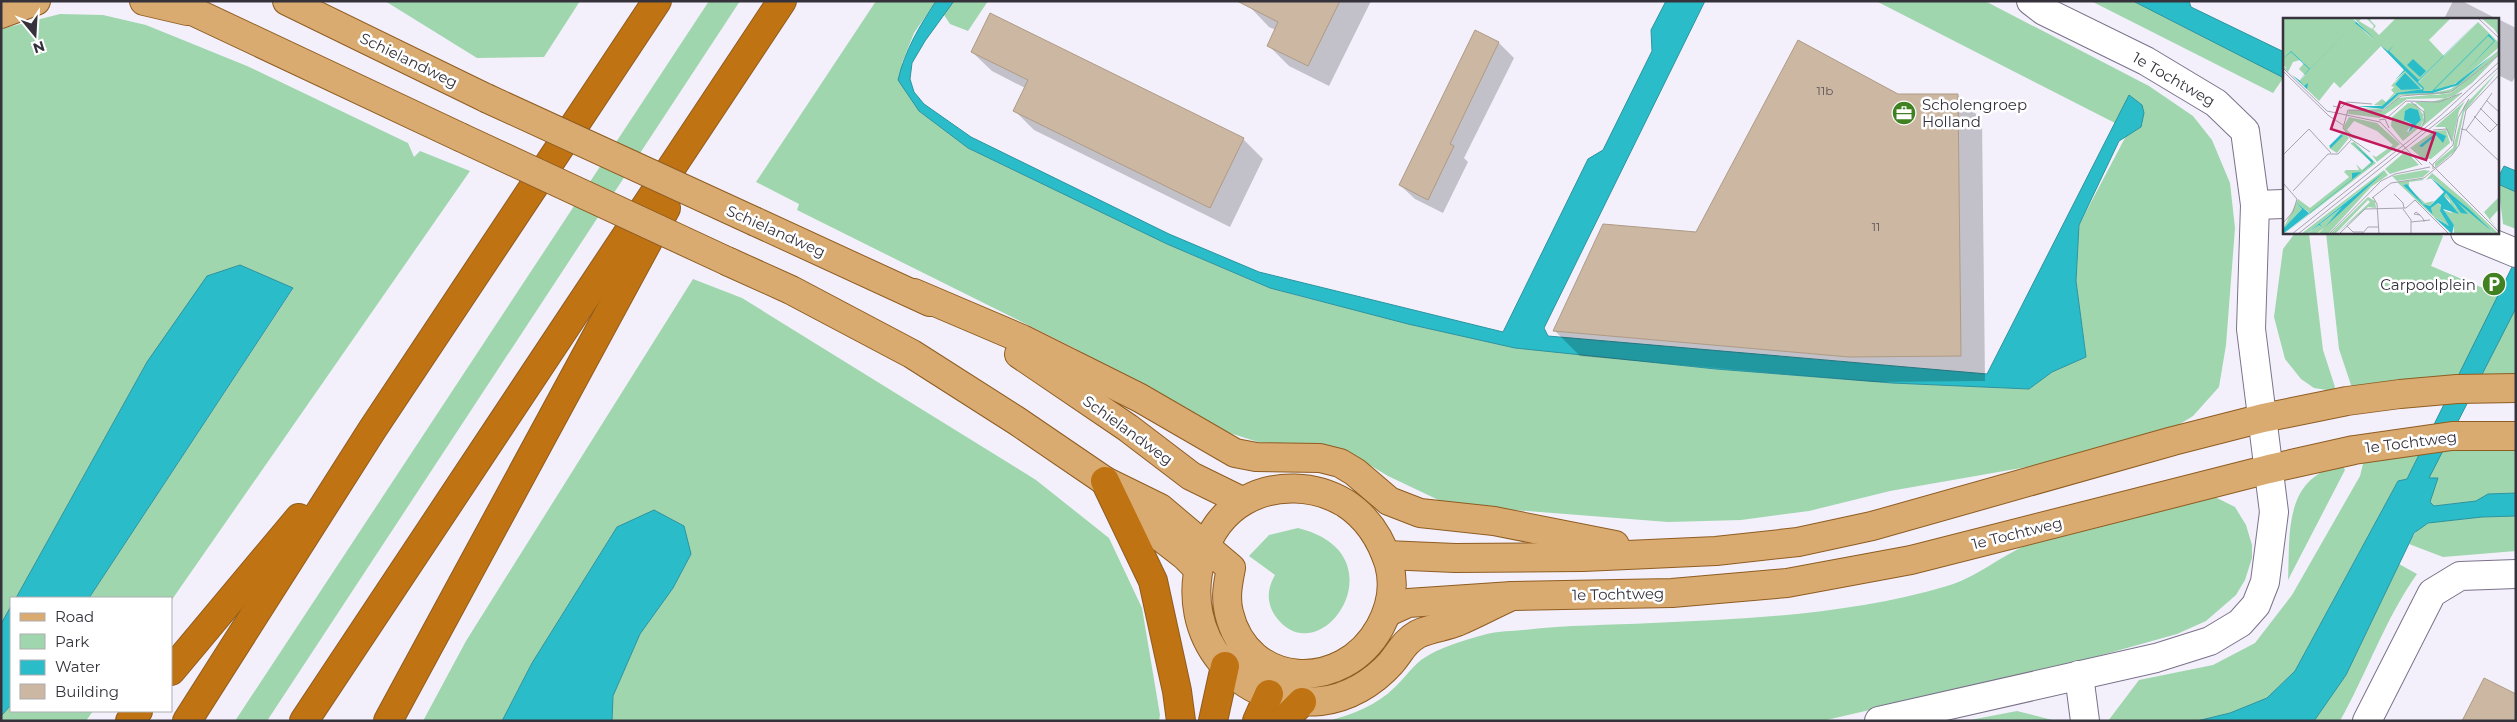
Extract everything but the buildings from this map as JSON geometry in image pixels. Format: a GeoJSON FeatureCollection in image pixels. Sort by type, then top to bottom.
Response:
{"type":"FeatureCollection","features":[{"type":"Feature","properties":{"kind":"highway"},"geometry":{"type":"LineString","coordinates":[[187,721],[372,430],[657,1]]}},
{"type":"Feature","properties":{"kind":"highway"},"geometry":{"type":"LineString","coordinates":[[304,721],[782,1]]}},
{"type":"Feature","properties":{"kind":"highway"},"geometry":{"type":"LineString","coordinates":[[388,721],[761,32]]}},
{"type":"Feature","properties":{"kind":"highway"},"geometry":{"type":"LineString","coordinates":[[172,670],[372,430]]}},
{"type":"Feature","properties":{"kind":"highway"},"geometry":{"type":"LineString","coordinates":[[1105,482],[1152,581],[1178,691],[1181,721]]}},
{"type":"Feature","properties":{"kind":"highway"},"geometry":{"type":"LineString","coordinates":[[1213,721],[1225,666]]}},
{"type":"Feature","properties":{"kind":"highway"},"geometry":{"type":"LineString","coordinates":[[1257,721],[1269,694]]}},
{"type":"Feature","properties":{"kind":"main road"},"geometry":{"type":"LineString","coordinates":[[1,14],[36,1]]}},
{"type":"Feature","properties":{"kind":"main road"},"geometry":{"type":"LineString","coordinates":[[144,1],[179,6],[792,290],[912,354],[1017,421],[1105,482],[1160,508],[1202,557],[1231,568],[1226,590],[1228,613],[1237,634],[1251,652],[1269,665],[1290,673],[1315,674],[1340,668],[1360,654],[1376,634],[1388,612],[1392,584],[1386,555],[1378,537],[1367,521],[1353,508],[1336,498],[1318,491],[1279,489],[1260,493],[1242,501],[1227,513],[1202,557],[1196,595],[1200,621],[1210,645],[1225,666],[1245,683],[1269,694],[1293,711]]}},
{"type":"Feature","properties":{"kind":"main road","name":"Schielandweg"},"geometry":{"type":"LineString","coordinates":[[287,1],[486,98],[914,293],[1027,359],[1128,428],[1191,476],[1242,501]]}},
{"type":"Feature","properties":{"kind":"main road"},"geometry":{"type":"LineString","coordinates":[[914,293],[1022,339],[1140,398],[1235,453],[1256,457],[1320,458],[1340,464],[1355,472],[1389,501],[1420,513],[1494,521],[1661,554]]}},
{"type":"Feature","properties":{"kind":"main road"},"geometry":{"type":"LineString","coordinates":[[1386,555],[1514,559],[1661,554],[1798,542],[1872,526],[2173,441],[2263,418],[2347,401],[2392,395],[2457,389],[2516,388]]}},
{"type":"Feature","properties":{"kind":"main road","name":"1e Tochtweg"},"geometry":{"type":"LineString","coordinates":[[1388,612],[1408,603],[1512,596],[1672,593],[1787,583],[1910,560],[2269,469],[2354,450],[2452,436],[2516,436]]}},
{"type":"Feature","properties":{"kind":"main road","name":"1e Tochtweg"},"geometry":{"type":"LineString","coordinates":[[1293,711],[1362,688],[1393,661],[1404,643],[1420,633],[1454,623],[1512,596]]}},
{"type":"Feature","properties":{"kind":"main road"},"geometry":{"type":"LineString","coordinates":[[1269,694],[1290,673]]}},
{"type":"Feature","properties":{"kind":"street","name":"1e Tochtweg"},"geometry":{"type":"LineString","coordinates":[[1879,721],[2079,676],[2174,652],[2210,640],[2240,623],[2256,605],[2265,582],[2274,512],[2251,329],[2255,205],[2245,131],[2216,103],[2146,61],[2044,11],[2031,1]]}},
{"type":"Feature","properties":{"kind":"street"},"geometry":{"type":"LineString","coordinates":[[2255,205],[2283,204]]}},
{"type":"Feature","properties":{"kind":"street"},"geometry":{"type":"LineString","coordinates":[[2470,234],[2516,253]]}},
{"type":"Feature","properties":{"kind":"street"},"geometry":{"type":"LineString","coordinates":[[2367,721],[2432,593],[2460,576],[2516,574]]}},
{"type":"Feature","properties":{"kind":"street"},"geometry":{"type":"LineString","coordinates":[[2079,676],[2085,721]]}},
{"type":"Feature","properties":{"kind":"green space"},"geometry":{"type":"Polygon","coordinates":[[[385,1],[580,1],[544,57],[477,58],[385,1]]]}},
{"type":"Feature","properties":{"kind":"green space"},"geometry":{"type":"Polygon","coordinates":[[[709,1],[740,1],[267,721],[235,721],[709,1]]]}},
{"type":"Feature","properties":{"kind":"green space"},"geometry":{"type":"Polygon","coordinates":[[[876,1],[936,1],[914,33],[902,63],[919,111],[968,148],[1167,244],[1270,288],[1515,348],[2029,389],[2052,372],[2086,357],[2076,281],[2079,225],[2126,136],[2141,127],[2129,96],[2115,123],[1876,1],[1985,1],[2149,86],[2193,116],[2212,140],[2230,183],[2235,228],[2226,345],[2219,387],[2193,416],[2162,435],[2050,463],[1890,491],[1809,511],[1741,520],[1668,522],[1449,505],[1388,476],[1358,458],[1296,445],[1258,442],[1214,428],[1076,349],[797,210],[799,204],[756,182],[876,1]]]}},
{"type":"Feature","properties":{"kind":"green space"},"geometry":{"type":"Polygon","coordinates":[[[954,1],[988,1],[968,31],[950,24],[944,15],[954,1]]]}},
{"type":"Feature","properties":{"kind":"green space"},"geometry":{"type":"Polygon","coordinates":[[[2091,1],[2133,1],[2283,76],[2273,93],[2091,1]]]}},
{"type":"Feature","properties":{"kind":"green space"},"geometry":{"type":"Polygon","coordinates":[[[60,14],[103,15],[146,25],[247,66],[408,143],[414,157],[420,151],[470,171],[172,600],[172,597],[90,597],[293,289],[147,362],[17,597],[10,597],[10,608],[1,624],[1,29],[60,14]]]}},
{"type":"Feature","properties":{"kind":"green space"},"geometry":{"type":"Polygon","coordinates":[[[2500,185],[2516,192],[2516,229],[2503,224],[2500,185]]]}},
{"type":"Feature","properties":{"kind":"green space"},"geometry":{"type":"Polygon","coordinates":[[[2294,234],[2309,234],[2323,350],[2335,387],[2333,391],[2314,388],[2301,379],[2285,359],[2274,317],[2283,249],[2294,234]]]}},
{"type":"Feature","properties":{"kind":"green space"},"geometry":{"type":"Polygon","coordinates":[[[2326,234],[2439,234],[2443,236],[2431,266],[2516,302],[2516,376],[2356,388],[2351,385],[2339,349],[2326,234]]]}},
{"type":"Feature","properties":{"kind":"green space"},"geometry":{"type":"Polygon","coordinates":[[[693,279],[742,298],[1036,480],[1109,538],[1142,608],[1160,715],[1159,721],[612,721],[613,696],[640,634],[673,588],[691,554],[617,527],[532,663],[502,721],[423,721],[466,641],[693,279]]]}},
{"type":"Feature","properties":{"kind":"green space"},"geometry":{"type":"Polygon","coordinates":[[[2516,448],[2516,493],[2488,494],[2477,501],[2434,506],[2430,502],[2437,479],[2398,481],[2295,671],[2267,698],[2230,713],[2197,721],[2108,721],[2139,680],[2213,665],[2255,643],[2292,595],[2360,476],[2363,464],[2368,460],[2459,449],[2516,448]]]}},
{"type":"Feature","properties":{"kind":"green space"},"geometry":{"type":"Polygon","coordinates":[[[2342,465],[2345,470],[2288,580],[2291,521],[2300,494],[2308,482],[2320,473],[2342,465]]]}},
{"type":"Feature","properties":{"kind":"green space"},"geometry":{"type":"Polygon","coordinates":[[[2211,495],[2235,507],[2246,525],[2252,545],[2252,558],[2245,580],[2236,595],[2206,621],[2177,634],[2077,662],[1822,721],[1328,721],[1355,712],[1388,694],[1417,663],[1428,655],[1452,644],[1487,634],[1556,627],[1764,617],[1801,614],[1875,603],[1958,582],[2027,545],[2211,495]]]}},
{"type":"Feature","properties":{"kind":"green space"},"geometry":{"type":"Polygon","coordinates":[[[2516,516],[2516,551],[2443,557],[2409,544],[2418,530],[2426,524],[2433,522],[2470,517],[2516,516]]]}},
{"type":"Feature","properties":{"kind":"green space"},"geometry":{"type":"Polygon","coordinates":[[[1298,528],[1329,542],[1346,561],[1349,583],[1344,605],[1331,622],[1313,632],[1294,631],[1276,617],[1269,601],[1270,586],[1275,575],[1249,556],[1269,535],[1298,528]]]}},
{"type":"Feature","properties":{"kind":"green space"},"geometry":{"type":"Polygon","coordinates":[[[2399,564],[2417,574],[2395,609],[2350,703],[2340,721],[2314,721],[2346,675],[2399,564]]]}},
{"type":"Feature","properties":{"kind":"green space"},"geometry":{"type":"Polygon","coordinates":[[[10,706],[10,712],[92,712],[86,721],[1,721],[1,716],[10,706]]]}},
{"type":"Feature","properties":{"kind":"green space"},"geometry":{"type":"Polygon","coordinates":[[[2017,711],[2056,721],[1965,721],[2017,711]]]}},
{"type":"Feature","properties":{"kind":"water"},"geometry":{"type":"Polygon","coordinates":[[[936,1],[954,1],[925,41],[912,63],[910,79],[914,92],[924,104],[971,137],[1169,234],[1259,272],[1503,332],[1588,159],[1603,150],[1652,51],[1651,30],[1666,1],[1705,1],[1544,328],[1548,336],[1987,374],[2129,95],[2142,105],[2144,113],[2141,127],[2119,141],[2079,225],[2076,281],[2086,357],[2052,372],[2029,389],[1892,383],[1716,369],[1515,348],[1408,324],[1270,288],[1167,244],[968,148],[919,111],[898,80],[913,39],[936,1]]]}},
{"type":"Feature","properties":{"kind":"water"},"geometry":{"type":"Polygon","coordinates":[[[2133,1],[2189,1],[2191,7],[2283,52],[2283,77],[2133,1]]]}},
{"type":"Feature","properties":{"kind":"water"},"geometry":{"type":"Polygon","coordinates":[[[2504,166],[2516,171],[2516,192],[2500,185],[2500,174],[2504,166]]]}},
{"type":"Feature","properties":{"kind":"water"},"geometry":{"type":"Polygon","coordinates":[[[2516,259],[2516,308],[2429,478],[2438,478],[2430,502],[2434,506],[2476,501],[2488,494],[2516,493],[2516,516],[2482,517],[2428,523],[2414,533],[2346,675],[2314,721],[2197,721],[2230,713],[2267,698],[2295,671],[2398,481],[2407,479],[2516,259]]]}},
{"type":"Feature","properties":{"kind":"water"},"geometry":{"type":"Polygon","coordinates":[[[240,265],[293,288],[90,597],[17,597],[147,362],[207,276],[240,265]]]}},
{"type":"Feature","properties":{"kind":"water"},"geometry":{"type":"Polygon","coordinates":[[[654,510],[684,526],[691,554],[673,588],[640,634],[613,696],[612,721],[502,721],[532,663],[617,527],[654,510]]]}},
{"type":"Feature","properties":{"kind":"water"},"geometry":{"type":"Polygon","coordinates":[[[10,608],[10,706],[1,716],[1,624],[10,608]]]}},
{"type":"Feature","properties":{"kind":"place","name":"Scholengroep Holland"},"geometry":{"type":"Point","coordinates":[1904,113]}},
{"type":"Feature","properties":{"kind":"place","name":"Carpoolplein"},"geometry":{"type":"Point","coordinates":[2494,284]}}]}
